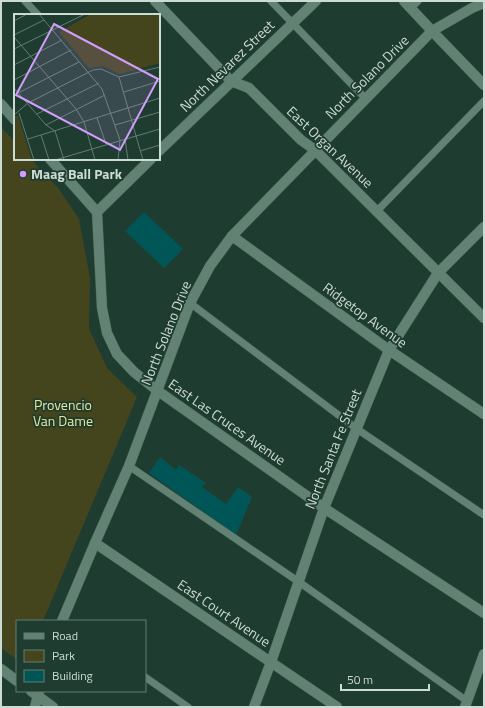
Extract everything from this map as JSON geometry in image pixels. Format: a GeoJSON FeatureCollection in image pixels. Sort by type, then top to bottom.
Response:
{"type":"FeatureCollection","features":[{"type":"Feature","properties":{"kind":"street","name":"East Organ Avenue"},"geometry":{"type":"LineString","coordinates":[[155,1],[231,81],[249,88],[301,140],[315,150],[484,318]]}},
{"type":"Feature","properties":{"kind":"street","name":"North Nevarez Street"},"geometry":{"type":"LineString","coordinates":[[160,147],[316,1]]}},
{"type":"Feature","properties":{"kind":"street"},"geometry":{"type":"LineString","coordinates":[[411,3],[432,31],[484,85]]}},
{"type":"Feature","properties":{"kind":"street","name":"North Solano Drive"},"geometry":{"type":"LineString","coordinates":[[63,620],[129,466],[190,303],[210,266],[232,236],[432,31],[472,8],[484,3]]}},
{"type":"Feature","properties":{"kind":"street"},"geometry":{"type":"LineString","coordinates":[[1,104],[14,119]]}},
{"type":"Feature","properties":{"kind":"street"},"geometry":{"type":"LineString","coordinates":[[51,160],[97,212],[150,160]]}},
{"type":"Feature","properties":{"kind":"street","name":"East Las Cruces Avenue"},"geometry":{"type":"LineString","coordinates":[[97,212],[102,308],[107,333],[117,354],[134,372],[158,391],[324,508],[484,613]]}},
{"type":"Feature","properties":{"kind":"street","name":"North Santa Fe Street"},"geometry":{"type":"LineString","coordinates":[[254,707],[324,508],[389,350],[438,273],[484,227]]}},
{"type":"Feature","properties":{"kind":"street","name":"Ridgetop Avenue"},"geometry":{"type":"LineString","coordinates":[[232,236],[389,350],[484,414]]}},
{"type":"Feature","properties":{"kind":"street","name":"East Court Avenue"},"geometry":{"type":"LineString","coordinates":[[95,543],[337,707]]}},
{"type":"Feature","properties":{"kind":"street"},"geometry":{"type":"LineString","coordinates":[[466,704],[484,654]]}},
{"type":"Feature","properties":{"kind":"street"},"geometry":{"type":"LineString","coordinates":[[1,669],[16,680]]}},
{"type":"Feature","properties":{"kind":"street"},"geometry":{"type":"LineString","coordinates":[[35,707],[36,692]]}},
{"type":"Feature","properties":{"kind":"street"},"geometry":{"type":"LineString","coordinates":[[36,692],[53,707]]}},
{"type":"Feature","properties":{"kind":"lane"},"geometry":{"type":"LineString","coordinates":[[25,1],[37,14]]}},
{"type":"Feature","properties":{"kind":"lane"},"geometry":{"type":"LineString","coordinates":[[271,1],[366,99]]}},
{"type":"Feature","properties":{"kind":"lane"},"geometry":{"type":"LineString","coordinates":[[377,211],[484,101]]}},
{"type":"Feature","properties":{"kind":"lane"},"geometry":{"type":"LineString","coordinates":[[190,303],[357,428],[484,515]]}},
{"type":"Feature","properties":{"kind":"lane"},"geometry":{"type":"LineString","coordinates":[[129,466],[299,582],[466,704]]}},
{"type":"Feature","properties":{"kind":"lane"},"geometry":{"type":"LineString","coordinates":[[146,679],[188,707]]}},
{"type":"Feature","properties":{"kind":"green space","name":"Provencio Van Dame"},"geometry":{"type":"Polygon","coordinates":[[[1,127],[14,141],[14,160],[32,160],[59,189],[79,219],[90,278],[89,329],[107,368],[137,397],[43,620],[16,620],[16,659],[1,648],[1,127]]]}},
{"type":"Feature","properties":{"kind":"building"},"geometry":{"type":"Polygon","coordinates":[[[144,212],[183,249],[164,268],[125,231],[144,212]]]}},
{"type":"Feature","properties":{"kind":"building"},"geometry":{"type":"Polygon","coordinates":[[[160,457],[176,470],[179,465],[206,483],[202,487],[226,504],[238,487],[252,497],[236,535],[149,473],[160,457]]]}},
{"type":"Feature","properties":{"kind":"place","name":"Maag Ball Park"},"geometry":{"type":"Point","coordinates":[23,174]}}]}
